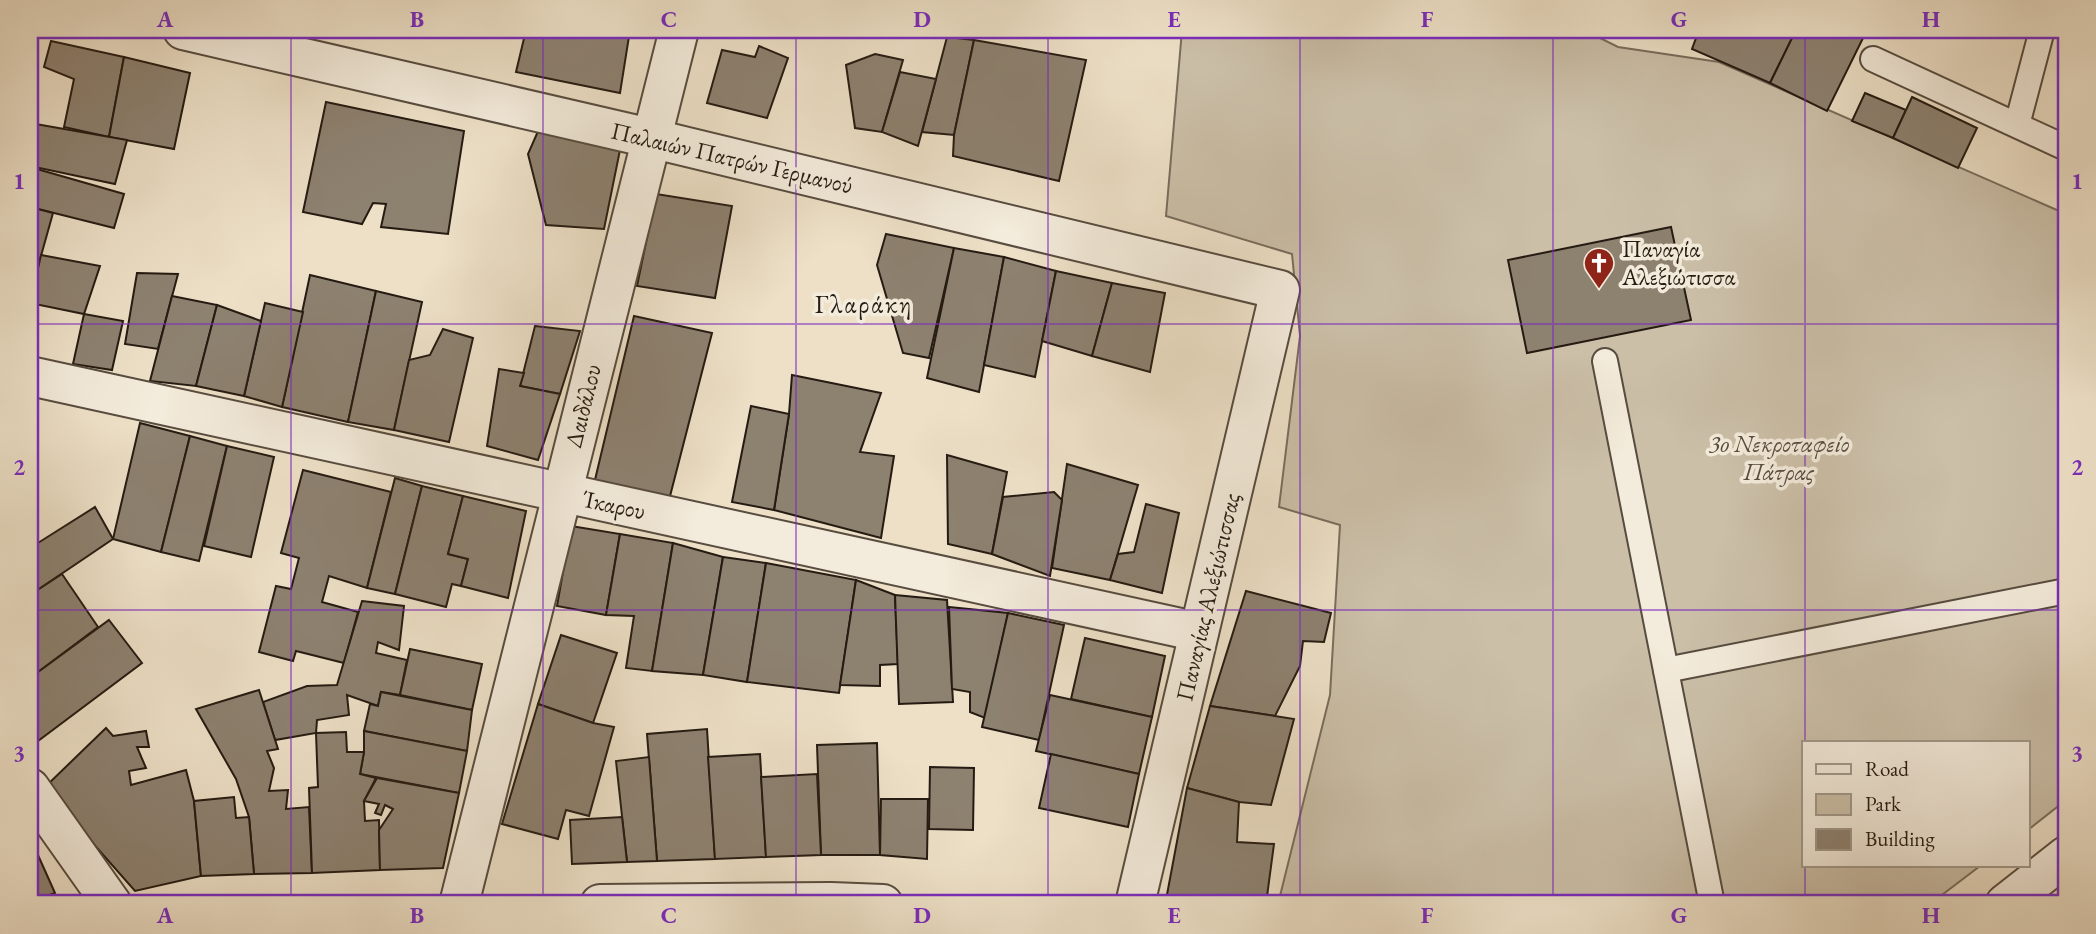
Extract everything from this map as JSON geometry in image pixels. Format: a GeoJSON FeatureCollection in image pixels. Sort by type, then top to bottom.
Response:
{"type":"FeatureCollection","features":[{"type":"Feature","properties":{"kind":"street","name":"Παλαιών Πατρών Γερμανού"},"geometry":{"type":"LineString","coordinates":[[183,30],[650,138],[1280,289]]}},
{"type":"Feature","properties":{"kind":"street","name":"Δαιδάλου"},"geometry":{"type":"LineString","coordinates":[[459,904],[679,30]]}},
{"type":"Feature","properties":{"kind":"street","name":"Παναγίας Αλεξιώτισσας"},"geometry":{"type":"LineString","coordinates":[[1135,904],[1280,289]]}},
{"type":"Feature","properties":{"kind":"street","name":"Ίκαρου"},"geometry":{"type":"LineString","coordinates":[[30,376],[1199,632]]}},
{"type":"Feature","properties":{"kind":"street"},"geometry":{"type":"LineString","coordinates":[[30,788],[112,904]]}},
{"type":"Feature","properties":{"kind":"street"},"geometry":{"type":"LineString","coordinates":[[2005,904],[2066,856]]}},
{"type":"Feature","properties":{"kind":"street"},"geometry":{"type":"LineString","coordinates":[[600,904],[883,904]]}},
{"type":"Feature","properties":{"kind":"lane"},"geometry":{"type":"LineString","coordinates":[[2017,125],[2042,30]]}},
{"type":"Feature","properties":{"kind":"lane"},"geometry":{"type":"LineString","coordinates":[[1873,59],[2066,148]]}},
{"type":"Feature","properties":{"kind":"lane"},"geometry":{"type":"LineString","coordinates":[[1605,361],[1712,904]]}},
{"type":"Feature","properties":{"kind":"lane"},"geometry":{"type":"LineString","coordinates":[[1666,670],[2066,591]]}},
{"type":"Feature","properties":{"kind":"green space","name":"3o Νεκροταφείο Πάτρας"},"geometry":{"type":"Polygon","coordinates":[[[1182,30],[1584,30],[1618,47],[1719,62],[2066,214],[2066,800],[2030,828],[2030,741],[1802,741],[1802,867],[1979,867],[1930,904],[1278,904],[1330,695],[1340,525],[1279,507],[1300,336],[1292,254],[1166,216],[1182,30]]]}},
{"type":"Feature","properties":{"kind":"building"},"geometry":{"type":"Polygon","coordinates":[[[526,30],[630,30],[620,93],[516,72],[526,30]]]}},
{"type":"Feature","properties":{"kind":"building"},"geometry":{"type":"Polygon","coordinates":[[[1699,30],[1796,30],[1770,83],[1692,49],[1699,30]]]}},
{"type":"Feature","properties":{"kind":"building"},"geometry":{"type":"Polygon","coordinates":[[[1796,30],[1867,30],[1827,111],[1770,83],[1796,30]]]}},
{"type":"Feature","properties":{"kind":"building"},"geometry":{"type":"Polygon","coordinates":[[[947,37],[974,40],[954,135],[922,132],[947,37]]]}},
{"type":"Feature","properties":{"kind":"building"},"geometry":{"type":"Polygon","coordinates":[[[974,40],[1086,60],[1059,181],[953,156],[954,135],[974,40]]]}},
{"type":"Feature","properties":{"kind":"building"},"geometry":{"type":"Polygon","coordinates":[[[51,41],[124,57],[109,137],[64,127],[74,79],[44,67],[51,41]]]}},
{"type":"Feature","properties":{"kind":"building"},"geometry":{"type":"Polygon","coordinates":[[[759,46],[788,58],[767,118],[707,103],[722,50],[755,57],[759,46]]]}},
{"type":"Feature","properties":{"kind":"building"},"geometry":{"type":"Polygon","coordinates":[[[875,54],[903,60],[882,132],[855,128],[846,65],[875,54]]]}},
{"type":"Feature","properties":{"kind":"building"},"geometry":{"type":"Polygon","coordinates":[[[124,57],[190,73],[174,149],[109,137],[124,57]]]}},
{"type":"Feature","properties":{"kind":"building"},"geometry":{"type":"Polygon","coordinates":[[[900,72],[936,79],[918,146],[882,132],[900,72]]]}},
{"type":"Feature","properties":{"kind":"building"},"geometry":{"type":"Polygon","coordinates":[[[1865,93],[1906,110],[1893,138],[1852,121],[1865,93]]]}},
{"type":"Feature","properties":{"kind":"building"},"geometry":{"type":"Polygon","coordinates":[[[1912,97],[1977,128],[1958,168],[1893,138],[1912,97]]]}},
{"type":"Feature","properties":{"kind":"building"},"geometry":{"type":"Polygon","coordinates":[[[326,102],[464,131],[448,234],[381,227],[386,204],[373,203],[362,224],[303,212],[326,102]]]}},
{"type":"Feature","properties":{"kind":"building"},"geometry":{"type":"Polygon","coordinates":[[[30,123],[127,140],[115,184],[30,166],[30,123]]]}},
{"type":"Feature","properties":{"kind":"building"},"geometry":{"type":"Polygon","coordinates":[[[539,129],[621,145],[604,229],[546,225],[528,154],[539,129]]]}},
{"type":"Feature","properties":{"kind":"building"},"geometry":{"type":"Polygon","coordinates":[[[30,167],[124,194],[114,228],[30,207],[30,167]]]}},
{"type":"Feature","properties":{"kind":"building"},"geometry":{"type":"Polygon","coordinates":[[[656,194],[732,206],[715,298],[637,286],[656,194]]]}},
{"type":"Feature","properties":{"kind":"building"},"geometry":{"type":"Polygon","coordinates":[[[30,207],[53,213],[39,263],[30,261],[30,207]]]}},
{"type":"Feature","properties":{"kind":"building","name":"Παναγία Αλεξιώτισσα"},"geometry":{"type":"Polygon","coordinates":[[[1671,227],[1691,320],[1527,353],[1508,260],[1671,227]]]}},
{"type":"Feature","properties":{"kind":"building"},"geometry":{"type":"Polygon","coordinates":[[[886,234],[954,248],[929,358],[903,353],[877,265],[886,234]]]}},
{"type":"Feature","properties":{"kind":"building"},"geometry":{"type":"Polygon","coordinates":[[[954,248],[1004,257],[979,392],[927,378],[954,248]]]}},
{"type":"Feature","properties":{"kind":"building"},"geometry":{"type":"Polygon","coordinates":[[[41,255],[100,266],[84,314],[30,303],[41,255]]]}},
{"type":"Feature","properties":{"kind":"building"},"geometry":{"type":"Polygon","coordinates":[[[1004,257],[1056,271],[1035,377],[984,365],[1004,257]]]}},
{"type":"Feature","properties":{"kind":"building"},"geometry":{"type":"Polygon","coordinates":[[[30,261],[39,263],[30,297],[30,261]]]}},
{"type":"Feature","properties":{"kind":"building"},"geometry":{"type":"Polygon","coordinates":[[[1056,271],[1112,283],[1092,356],[1042,341],[1056,271]]]}},
{"type":"Feature","properties":{"kind":"building"},"geometry":{"type":"Polygon","coordinates":[[[137,273],[178,274],[158,349],[125,344],[137,273]]]}},
{"type":"Feature","properties":{"kind":"building"},"geometry":{"type":"Polygon","coordinates":[[[310,275],[376,291],[348,422],[282,407],[310,275]]]}},
{"type":"Feature","properties":{"kind":"building"},"geometry":{"type":"Polygon","coordinates":[[[1112,283],[1165,293],[1150,372],[1092,356],[1112,283]]]}},
{"type":"Feature","properties":{"kind":"building"},"geometry":{"type":"Polygon","coordinates":[[[376,291],[422,302],[394,430],[348,422],[376,291]]]}},
{"type":"Feature","properties":{"kind":"building"},"geometry":{"type":"Polygon","coordinates":[[[172,296],[217,305],[196,386],[150,381],[172,296]]]}},
{"type":"Feature","properties":{"kind":"building"},"geometry":{"type":"Polygon","coordinates":[[[265,303],[303,312],[282,407],[244,396],[265,303]]]}},
{"type":"Feature","properties":{"kind":"building"},"geometry":{"type":"Polygon","coordinates":[[[217,305],[261,321],[244,396],[196,386],[217,305]]]}},
{"type":"Feature","properties":{"kind":"building"},"geometry":{"type":"Polygon","coordinates":[[[84,314],[123,321],[112,370],[73,364],[84,314]]]}},
{"type":"Feature","properties":{"kind":"building"},"geometry":{"type":"Polygon","coordinates":[[[634,316],[712,333],[669,500],[594,484],[634,316]]]}},
{"type":"Feature","properties":{"kind":"building"},"geometry":{"type":"Polygon","coordinates":[[[535,326],[580,331],[560,394],[520,386],[535,326]]]}},
{"type":"Feature","properties":{"kind":"building"},"geometry":{"type":"Polygon","coordinates":[[[443,329],[473,338],[449,442],[394,430],[409,360],[430,355],[443,329]]]}},
{"type":"Feature","properties":{"kind":"building"},"geometry":{"type":"Polygon","coordinates":[[[499,369],[524,373],[520,386],[560,394],[538,460],[487,446],[499,369]]]}},
{"type":"Feature","properties":{"kind":"building"},"geometry":{"type":"Polygon","coordinates":[[[792,375],[881,393],[860,452],[894,456],[881,538],[774,510],[789,414],[792,375]]]}},
{"type":"Feature","properties":{"kind":"building"},"geometry":{"type":"Polygon","coordinates":[[[751,406],[789,414],[774,510],[732,502],[751,406]]]}},
{"type":"Feature","properties":{"kind":"building"},"geometry":{"type":"Polygon","coordinates":[[[140,423],[190,436],[161,552],[113,539],[140,423]]]}},
{"type":"Feature","properties":{"kind":"building"},"geometry":{"type":"Polygon","coordinates":[[[190,436],[227,446],[199,561],[161,552],[190,436]]]}},
{"type":"Feature","properties":{"kind":"building"},"geometry":{"type":"Polygon","coordinates":[[[227,446],[274,457],[251,557],[204,546],[227,446]]]}},
{"type":"Feature","properties":{"kind":"building"},"geometry":{"type":"Polygon","coordinates":[[[947,455],[1007,472],[992,554],[948,544],[947,455]]]}},
{"type":"Feature","properties":{"kind":"building"},"geometry":{"type":"Polygon","coordinates":[[[1067,464],[1138,485],[1110,580],[1052,568],[1067,464]]]}},
{"type":"Feature","properties":{"kind":"building"},"geometry":{"type":"Polygon","coordinates":[[[303,470],[391,492],[367,588],[329,576],[322,602],[358,612],[344,663],[296,651],[293,661],[259,652],[276,586],[291,589],[299,558],[281,553],[303,470]]]}},
{"type":"Feature","properties":{"kind":"building"},"geometry":{"type":"Polygon","coordinates":[[[395,478],[422,486],[395,594],[367,588],[395,478]]]}},
{"type":"Feature","properties":{"kind":"building"},"geometry":{"type":"Polygon","coordinates":[[[422,486],[463,496],[448,554],[468,559],[461,586],[452,584],[446,607],[395,594],[422,486]]]}},
{"type":"Feature","properties":{"kind":"building"},"geometry":{"type":"Polygon","coordinates":[[[1054,492],[1062,500],[1050,576],[992,554],[1003,497],[1054,492]]]}},
{"type":"Feature","properties":{"kind":"building"},"geometry":{"type":"Polygon","coordinates":[[[463,496],[526,511],[508,598],[461,586],[468,559],[448,554],[463,496]]]}},
{"type":"Feature","properties":{"kind":"building"},"geometry":{"type":"Polygon","coordinates":[[[1146,504],[1179,513],[1162,593],[1110,580],[1118,554],[1134,552],[1146,504]]]}},
{"type":"Feature","properties":{"kind":"building"},"geometry":{"type":"Polygon","coordinates":[[[95,507],[113,539],[30,595],[30,548],[95,507]]]}},
{"type":"Feature","properties":{"kind":"building"},"geometry":{"type":"Polygon","coordinates":[[[571,526],[620,534],[606,615],[557,606],[571,526]]]}},
{"type":"Feature","properties":{"kind":"building"},"geometry":{"type":"Polygon","coordinates":[[[620,534],[673,543],[652,671],[626,668],[634,616],[606,615],[620,534]]]}},
{"type":"Feature","properties":{"kind":"building"},"geometry":{"type":"Polygon","coordinates":[[[673,543],[723,557],[703,675],[652,671],[673,543]]]}},
{"type":"Feature","properties":{"kind":"building"},"geometry":{"type":"Polygon","coordinates":[[[723,557],[766,563],[747,682],[703,675],[723,557]]]}},
{"type":"Feature","properties":{"kind":"building"},"geometry":{"type":"Polygon","coordinates":[[[766,563],[856,580],[839,693],[747,682],[766,563]]]}},
{"type":"Feature","properties":{"kind":"building"},"geometry":{"type":"Polygon","coordinates":[[[62,574],[98,627],[30,678],[30,595],[62,574]]]}},
{"type":"Feature","properties":{"kind":"building"},"geometry":{"type":"Polygon","coordinates":[[[856,580],[895,595],[898,664],[880,665],[880,686],[840,685],[856,580]]]}},
{"type":"Feature","properties":{"kind":"building"},"geometry":{"type":"Polygon","coordinates":[[[1246,591],[1331,613],[1324,642],[1303,641],[1300,666],[1275,716],[1210,706],[1246,591]]]}},
{"type":"Feature","properties":{"kind":"building"},"geometry":{"type":"Polygon","coordinates":[[[895,595],[947,600],[953,702],[899,704],[895,595]]]}},
{"type":"Feature","properties":{"kind":"building"},"geometry":{"type":"Polygon","coordinates":[[[362,601],[404,606],[399,650],[378,642],[376,653],[407,660],[400,695],[381,692],[378,706],[347,695],[349,715],[317,720],[316,733],[275,740],[263,702],[307,686],[337,685],[362,601]]]}},
{"type":"Feature","properties":{"kind":"building"},"geometry":{"type":"Polygon","coordinates":[[[949,607],[1008,613],[985,718],[970,712],[970,692],[952,689],[949,607]]]}},
{"type":"Feature","properties":{"kind":"building"},"geometry":{"type":"Polygon","coordinates":[[[1008,613],[1064,625],[1039,740],[982,727],[1008,613]]]}},
{"type":"Feature","properties":{"kind":"building"},"geometry":{"type":"Polygon","coordinates":[[[109,620],[142,663],[30,747],[30,678],[109,620]]]}},
{"type":"Feature","properties":{"kind":"building"},"geometry":{"type":"Polygon","coordinates":[[[561,635],[617,653],[593,723],[538,704],[561,635]]]}},
{"type":"Feature","properties":{"kind":"building"},"geometry":{"type":"Polygon","coordinates":[[[1085,638],[1165,656],[1152,717],[1071,699],[1085,638]]]}},
{"type":"Feature","properties":{"kind":"building"},"geometry":{"type":"Polygon","coordinates":[[[410,649],[482,664],[472,710],[400,695],[410,649]]]}},
{"type":"Feature","properties":{"kind":"building"},"geometry":{"type":"Polygon","coordinates":[[[259,690],[278,749],[267,751],[274,768],[269,791],[288,790],[286,809],[309,807],[312,873],[254,874],[249,817],[236,779],[196,709],[259,690]]]}},
{"type":"Feature","properties":{"kind":"building"},"geometry":{"type":"Polygon","coordinates":[[[381,692],[472,710],[467,751],[364,731],[370,704],[378,706],[381,692]]]}},
{"type":"Feature","properties":{"kind":"building"},"geometry":{"type":"Polygon","coordinates":[[[1050,695],[1152,717],[1139,774],[1036,751],[1050,695]]]}},
{"type":"Feature","properties":{"kind":"building"},"geometry":{"type":"Polygon","coordinates":[[[538,704],[593,723],[614,727],[589,816],[566,810],[558,839],[502,824],[538,704]]]}},
{"type":"Feature","properties":{"kind":"building"},"geometry":{"type":"Polygon","coordinates":[[[1210,706],[1294,719],[1271,805],[1239,802],[1187,788],[1210,706]]]}},
{"type":"Feature","properties":{"kind":"building"},"geometry":{"type":"Polygon","coordinates":[[[106,728],[113,736],[146,731],[149,747],[137,747],[146,768],[129,771],[131,785],[186,770],[194,801],[201,876],[135,891],[44,788],[106,728]]]}},
{"type":"Feature","properties":{"kind":"building"},"geometry":{"type":"Polygon","coordinates":[[[707,729],[715,859],[657,861],[647,734],[707,729]]]}},
{"type":"Feature","properties":{"kind":"building"},"geometry":{"type":"Polygon","coordinates":[[[364,731],[467,751],[459,793],[360,774],[364,731]]]}},
{"type":"Feature","properties":{"kind":"building"},"geometry":{"type":"Polygon","coordinates":[[[346,732],[347,752],[364,752],[360,774],[376,778],[364,801],[365,821],[379,820],[380,870],[312,873],[309,788],[318,787],[316,733],[346,732]]]}},
{"type":"Feature","properties":{"kind":"building"},"geometry":{"type":"Polygon","coordinates":[[[877,743],[880,855],[821,855],[817,745],[877,743]]]}},
{"type":"Feature","properties":{"kind":"building"},"geometry":{"type":"Polygon","coordinates":[[[760,754],[766,857],[715,859],[708,757],[760,754]]]}},
{"type":"Feature","properties":{"kind":"building"},"geometry":{"type":"Polygon","coordinates":[[[1051,754],[1139,774],[1128,827],[1039,808],[1051,754]]]}},
{"type":"Feature","properties":{"kind":"building"},"geometry":{"type":"Polygon","coordinates":[[[649,757],[657,861],[627,862],[616,761],[649,757]]]}},
{"type":"Feature","properties":{"kind":"building"},"geometry":{"type":"Polygon","coordinates":[[[930,767],[974,768],[973,830],[929,829],[930,767]]]}},
{"type":"Feature","properties":{"kind":"building"},"geometry":{"type":"Polygon","coordinates":[[[817,774],[821,855],[766,857],[761,777],[817,774]]]}},
{"type":"Feature","properties":{"kind":"building"},"geometry":{"type":"Polygon","coordinates":[[[377,778],[459,793],[443,868],[380,870],[379,830],[393,809],[385,805],[381,815],[375,813],[379,804],[364,801],[377,778]]]}},
{"type":"Feature","properties":{"kind":"building"},"geometry":{"type":"Polygon","coordinates":[[[1187,788],[1239,802],[1237,842],[1274,844],[1266,904],[1190,904],[1166,900],[1187,788]]]}},
{"type":"Feature","properties":{"kind":"building"},"geometry":{"type":"Polygon","coordinates":[[[234,797],[236,818],[249,817],[254,874],[201,876],[194,801],[234,797]]]}},
{"type":"Feature","properties":{"kind":"building"},"geometry":{"type":"Polygon","coordinates":[[[881,799],[928,799],[927,859],[880,855],[881,799]]]}},
{"type":"Feature","properties":{"kind":"building"},"geometry":{"type":"Polygon","coordinates":[[[622,817],[627,862],[572,864],[570,820],[622,817]]]}},
{"type":"Feature","properties":{"kind":"building"},"geometry":{"type":"Polygon","coordinates":[[[33,844],[55,893],[30,902],[30,846],[33,844]]]}},
{"type":"Feature","properties":{"kind":"place","name":"Παναγία Αλεξιώτισσα"},"geometry":{"type":"Point","coordinates":[1599,290]}},
{"type":"Feature","properties":{"kind":"district","name":"Γλαράκη"},"geometry":{"type":"Point","coordinates":[864,304]}}]}
